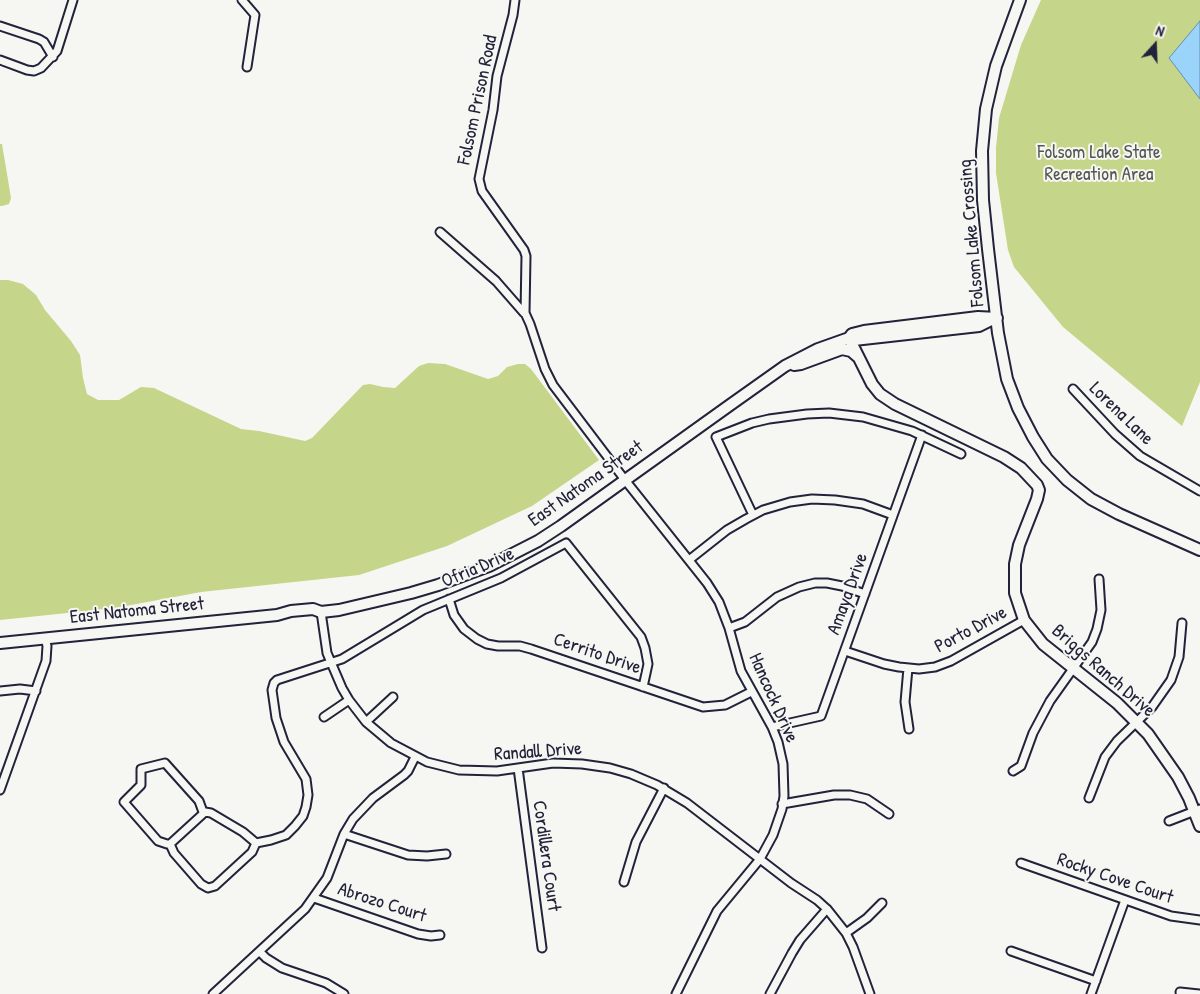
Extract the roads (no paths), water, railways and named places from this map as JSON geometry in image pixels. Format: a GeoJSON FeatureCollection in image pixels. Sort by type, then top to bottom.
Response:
{"type":"FeatureCollection","features":[{"type":"Feature","properties":{"kind":"main road","name":"Folsom Lake Crossing"},"geometry":{"type":"LineString","coordinates":[[997,318],[983,200],[982,151],[986,109],[996,66],[1020,0]]}},
{"type":"Feature","properties":{"kind":"main road","name":"East Natoma Street"},"geometry":{"type":"LineString","coordinates":[[0,643],[277,615],[291,611],[313,609],[322,612],[338,610],[411,593],[454,580],[489,566],[538,541],[584,511],[785,366],[818,349],[850,338],[852,334],[935,321],[978,317],[997,318]]}},
{"type":"Feature","properties":{"kind":"main road"},"geometry":{"type":"LineString","coordinates":[[997,318],[1007,379],[1018,408],[1047,459],[1067,480],[1091,499],[1119,514],[1200,550]]}},
{"type":"Feature","properties":{"kind":"main road","name":"Briggs Ranch Drive"},"geometry":{"type":"LineString","coordinates":[[850,338],[872,384],[880,394],[896,404],[1004,457],[1021,468],[1037,486],[1039,490],[1037,498],[1019,545],[1015,564],[1016,593],[1024,620],[1043,644],[1117,703],[1137,722],[1168,760],[1197,810],[1200,826]]}},
{"type":"Feature","properties":{"kind":"main road"},"geometry":{"type":"LineString","coordinates":[[785,366],[802,364],[842,349],[850,351],[858,357]]}},
{"type":"Feature","properties":{"kind":"street"},"geometry":{"type":"LineString","coordinates":[[0,60],[34,71],[41,68],[57,51],[73,0]]}},
{"type":"Feature","properties":{"kind":"street"},"geometry":{"type":"LineString","coordinates":[[242,0],[255,15],[246,67]]}},
{"type":"Feature","properties":{"kind":"street","name":"Folsom Prison Road"},"geometry":{"type":"LineString","coordinates":[[515,0],[513,15],[497,76],[494,110],[479,178],[482,191],[524,250],[526,256],[525,313]]}},
{"type":"Feature","properties":{"kind":"street"},"geometry":{"type":"LineString","coordinates":[[0,26],[44,42],[53,57]]}},
{"type":"Feature","properties":{"kind":"street","name":"Folsom Prison Road"},"geometry":{"type":"LineString","coordinates":[[440,232],[496,281],[525,313],[548,378],[625,480]]}},
{"type":"Feature","properties":{"kind":"street","name":"Lorena Lane"},"geometry":{"type":"LineString","coordinates":[[1073,389],[1133,451],[1200,491]]}},
{"type":"Feature","properties":{"kind":"street"},"geometry":{"type":"LineString","coordinates":[[753,515],[716,437],[736,428],[790,415],[846,415],[880,420],[922,435],[961,454]]}},
{"type":"Feature","properties":{"kind":"street","name":"Amaya Drive"},"geometry":{"type":"LineString","coordinates":[[772,727],[821,716],[922,435]]}},
{"type":"Feature","properties":{"kind":"street","name":"Hancock Drive"},"geometry":{"type":"LineString","coordinates":[[625,480],[713,590],[722,608],[741,670],[772,727],[783,764],[782,804],[773,835],[760,859],[717,911],[676,994]]}},
{"type":"Feature","properties":{"kind":"street"},"geometry":{"type":"LineString","coordinates":[[689,560],[726,530],[753,515],[790,502],[824,499],[852,502],[893,515]]}},
{"type":"Feature","properties":{"kind":"street","name":"Ofria Drive"},"geometry":{"type":"LineString","coordinates":[[256,843],[271,840],[291,831],[302,816],[307,801],[306,779],[284,742],[276,718],[272,690],[274,683],[281,678],[354,653],[376,637],[423,610],[510,574],[566,543],[641,637],[648,664],[643,687]]}},
{"type":"Feature","properties":{"kind":"street"},"geometry":{"type":"LineString","coordinates":[[1013,771],[1021,766],[1042,713],[1092,642],[1097,629],[1102,600],[1099,579]]}},
{"type":"Feature","properties":{"kind":"street"},"geometry":{"type":"LineString","coordinates":[[729,628],[745,622],[788,591],[807,585],[835,584],[865,594]]}},
{"type":"Feature","properties":{"kind":"street","name":"Cerrito Drive"},"geometry":{"type":"LineString","coordinates":[[449,599],[460,624],[472,636],[482,642],[498,646],[526,647],[697,705],[708,707],[730,704],[752,692]]}},
{"type":"Feature","properties":{"kind":"street","name":"Randall Drive"},"geometry":{"type":"LineString","coordinates":[[322,612],[327,653],[349,700],[366,722],[391,743],[415,757],[443,767],[470,772],[497,771],[553,763],[596,765],[630,774],[664,788],[687,803],[827,909],[846,934],[853,947],[870,994]]}},
{"type":"Feature","properties":{"kind":"street","name":"Porto Drive"},"geometry":{"type":"LineString","coordinates":[[845,650],[884,664],[908,668],[935,667],[951,661],[1024,620]]}},
{"type":"Feature","properties":{"kind":"street"},"geometry":{"type":"LineString","coordinates":[[1088,798],[1105,757],[1117,741],[1160,697],[1170,680],[1179,657],[1182,623]]}},
{"type":"Feature","properties":{"kind":"street"},"geometry":{"type":"LineString","coordinates":[[0,790],[3,772],[36,692],[47,654],[45,638]]}},
{"type":"Feature","properties":{"kind":"street"},"geometry":{"type":"LineString","coordinates":[[908,668],[905,702],[909,729]]}},
{"type":"Feature","properties":{"kind":"street"},"geometry":{"type":"LineString","coordinates":[[0,691],[20,689],[36,692]]}},
{"type":"Feature","properties":{"kind":"street"},"geometry":{"type":"LineString","coordinates":[[366,722],[393,697]]}},
{"type":"Feature","properties":{"kind":"street"},"geometry":{"type":"LineString","coordinates":[[324,717],[349,700]]}},
{"type":"Feature","properties":{"kind":"street"},"geometry":{"type":"LineString","coordinates":[[213,994],[298,916],[314,898],[327,878],[344,834],[358,811],[372,798],[404,775],[415,757]]}},
{"type":"Feature","properties":{"kind":"street"},"geometry":{"type":"LineString","coordinates":[[170,844],[158,841],[124,802],[141,785],[141,769],[165,763],[199,801],[204,812]]}},
{"type":"Feature","properties":{"kind":"street","name":"Cordillera Court"},"geometry":{"type":"LineString","coordinates":[[518,768],[542,948]]}},
{"type":"Feature","properties":{"kind":"street"},"geometry":{"type":"LineString","coordinates":[[624,882],[636,842],[664,788]]}},
{"type":"Feature","properties":{"kind":"street"},"geometry":{"type":"LineString","coordinates":[[782,804],[834,795],[850,795],[867,799],[889,814]]}},
{"type":"Feature","properties":{"kind":"street"},"geometry":{"type":"LineString","coordinates":[[1169,821],[1197,810]]}},
{"type":"Feature","properties":{"kind":"street"},"geometry":{"type":"LineString","coordinates":[[170,844],[174,853],[201,884],[208,888],[215,886],[252,852],[256,843],[243,832],[211,813],[204,812]]}},
{"type":"Feature","properties":{"kind":"street"},"geometry":{"type":"LineString","coordinates":[[170,844],[204,812]]}},
{"type":"Feature","properties":{"kind":"street"},"geometry":{"type":"LineString","coordinates":[[344,834],[408,855],[446,854]]}},
{"type":"Feature","properties":{"kind":"street","name":"Rocky Cove Court"},"geometry":{"type":"LineString","coordinates":[[1021,863],[1172,916],[1200,920]]}},
{"type":"Feature","properties":{"kind":"street","name":"Abrozo Court"},"geometry":{"type":"LineString","coordinates":[[314,898],[418,934],[440,935]]}},
{"type":"Feature","properties":{"kind":"street"},"geometry":{"type":"LineString","coordinates":[[1091,994],[1125,900]]}},
{"type":"Feature","properties":{"kind":"street"},"geometry":{"type":"LineString","coordinates":[[846,934],[867,918],[882,903]]}},
{"type":"Feature","properties":{"kind":"street"},"geometry":{"type":"LineString","coordinates":[[770,994],[796,946],[827,909]]}},
{"type":"Feature","properties":{"kind":"street"},"geometry":{"type":"LineString","coordinates":[[1011,951],[1096,981]]}},
{"type":"Feature","properties":{"kind":"street"},"geometry":{"type":"LineString","coordinates":[[260,952],[282,968],[326,983],[344,994]]}},
{"type":"Feature","properties":{"kind":"street"},"geometry":{"type":"LineString","coordinates":[[1180,992],[1199,994]]}},
{"type":"Feature","properties":{"kind":"water"},"geometry":{"type":"Polygon","coordinates":[[[1200,21],[1200,99],[1169,58],[1200,21]]]}},
{"type":"Feature","properties":{"kind":"park label","name":"Folsom Lake State Recreation Area"},"geometry":{"type":"Point","coordinates":[1099,164]}}]}
